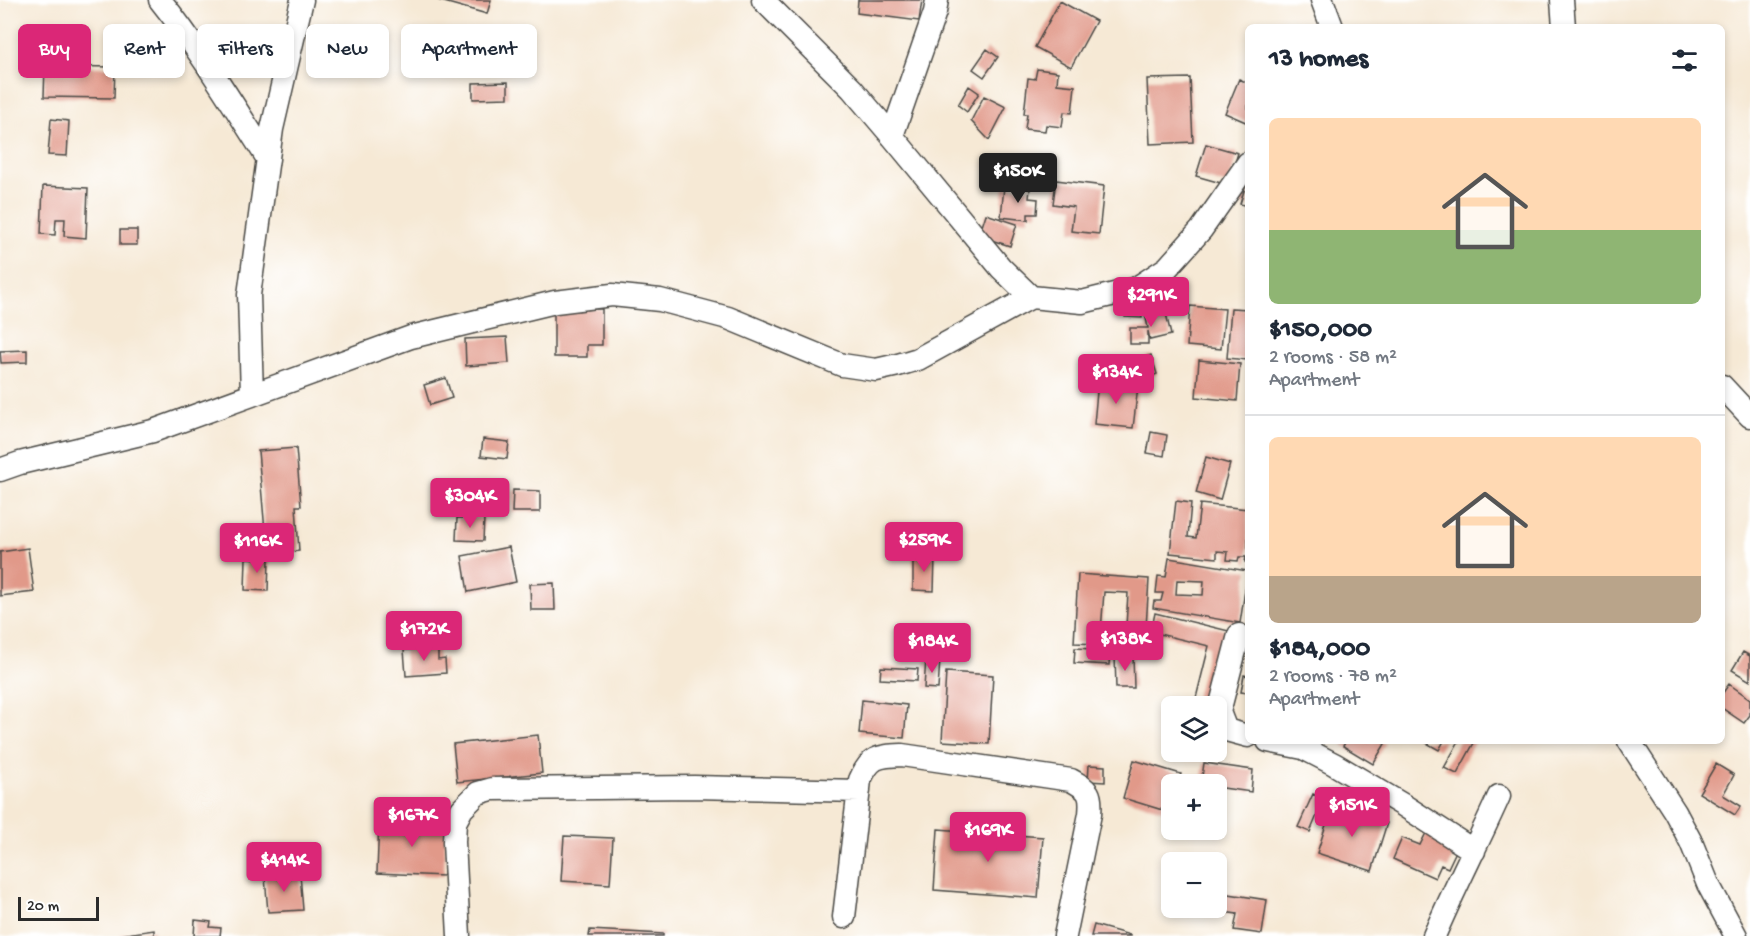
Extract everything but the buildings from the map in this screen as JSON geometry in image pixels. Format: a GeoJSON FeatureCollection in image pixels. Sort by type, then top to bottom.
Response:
{"type":"FeatureCollection","features":[{"type":"Feature","properties":{"kind":"street"},"geometry":{"type":"LineString","coordinates":[[160,0],[220,84],[268,159]]}},
{"type":"Feature","properties":{"kind":"street"},"geometry":{"type":"LineString","coordinates":[[252,395],[249,296],[272,129],[302,0]]}},
{"type":"Feature","properties":{"kind":"street"},"geometry":{"type":"LineString","coordinates":[[763,0],[852,89],[1001,268],[1031,297]]}},
{"type":"Feature","properties":{"kind":"street"},"geometry":{"type":"LineString","coordinates":[[892,136],[935,12],[937,0]]}},
{"type":"Feature","properties":{"kind":"street"},"geometry":{"type":"LineString","coordinates":[[1322,0],[1331,24]]}},
{"type":"Feature","properties":{"kind":"street"},"geometry":{"type":"LineString","coordinates":[[1562,0],[1564,24]]}},
{"type":"Feature","properties":{"kind":"street"},"geometry":{"type":"LineString","coordinates":[[0,470],[20,463],[153,431],[411,337],[555,302],[612,295],[660,300],[728,318],[842,365],[876,370],[898,365],[918,359],[1031,297],[1082,302],[1135,289],[1167,268],[1202,230],[1245,167]]}},
{"type":"Feature","properties":{"kind":"street"},"geometry":{"type":"LineString","coordinates":[[1725,389],[1750,416]]}},
{"type":"Feature","properties":{"kind":"street"},"geometry":{"type":"LineString","coordinates":[[1239,635],[1219,712],[1226,730],[1245,735]]}},
{"type":"Feature","properties":{"kind":"street"},"geometry":{"type":"LineString","coordinates":[[1283,744],[1304,748],[1334,764],[1474,851]]}},
{"type":"Feature","properties":{"kind":"street"},"geometry":{"type":"LineString","coordinates":[[1631,744],[1675,812],[1708,884],[1736,936]]}},
{"type":"Feature","properties":{"kind":"street"},"geometry":{"type":"LineString","coordinates":[[844,917],[860,780],[872,760],[883,756],[902,755],[1071,780],[1085,788],[1092,799],[1090,814],[1065,936]]}},
{"type":"Feature","properties":{"kind":"street"},"geometry":{"type":"LineString","coordinates":[[459,936],[454,842],[456,822],[462,808],[478,793],[492,789],[694,787],[859,791]]}},
{"type":"Feature","properties":{"kind":"street"},"geometry":{"type":"LineString","coordinates":[[1434,936],[1499,796]]}}]}
